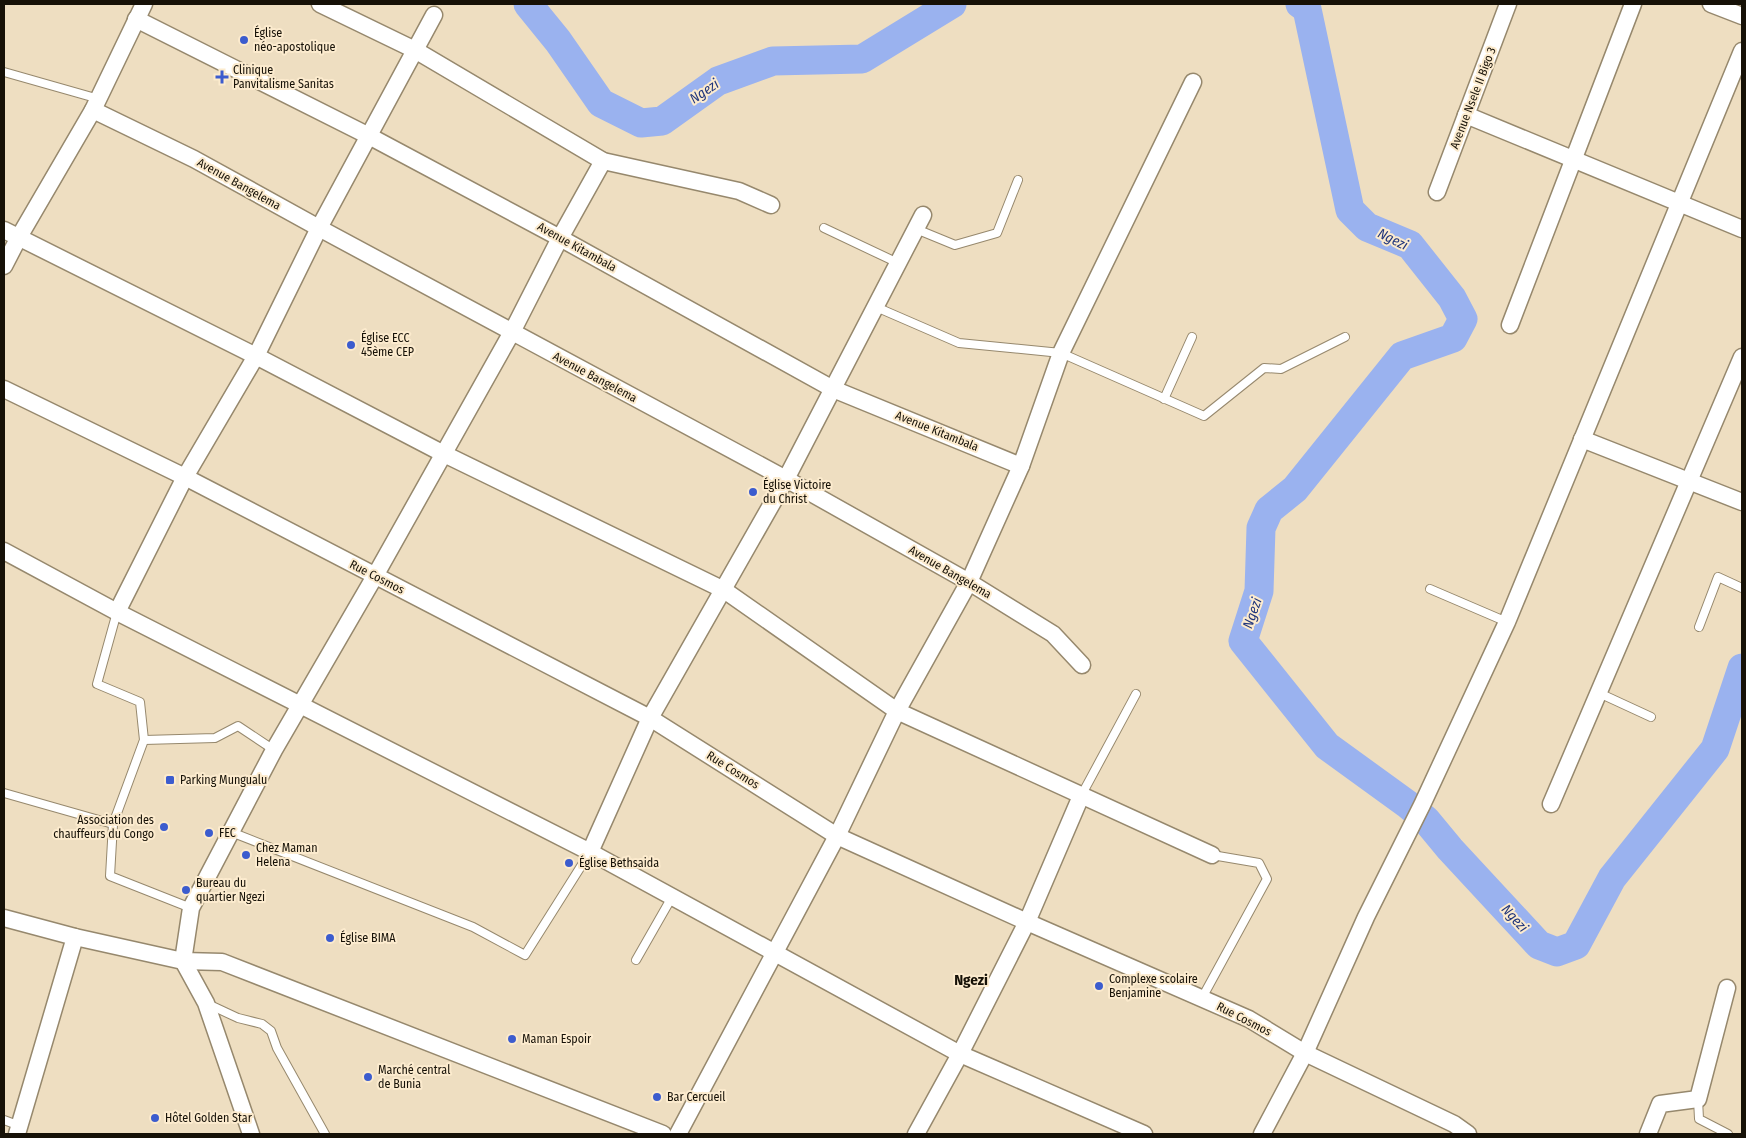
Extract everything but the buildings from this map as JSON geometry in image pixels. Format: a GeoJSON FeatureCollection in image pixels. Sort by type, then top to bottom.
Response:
{"type":"FeatureCollection","features":[{"type":"Feature","properties":{"kind":"street"},"geometry":{"type":"LineString","coordinates":[[4,266],[11,233],[96,104],[144,4]]}},
{"type":"Feature","properties":{"kind":"street"},"geometry":{"type":"LineString","coordinates":[[320,4],[415,50],[603,161],[739,191],[771,205]]}},
{"type":"Feature","properties":{"kind":"street","name":"Avenue Nsele II Bigo 3"},"geometry":{"type":"LineString","coordinates":[[1436,192],[1508,4]]}},
{"type":"Feature","properties":{"kind":"street"},"geometry":{"type":"LineString","coordinates":[[1510,324],[1633,4]]}},
{"type":"Feature","properties":{"kind":"street"},"geometry":{"type":"LineString","coordinates":[[1711,4],[1742,16]]}},
{"type":"Feature","properties":{"kind":"street"},"geometry":{"type":"LineString","coordinates":[[117,612],[185,477],[256,356],[319,228],[434,15]]}},
{"type":"Feature","properties":{"kind":"street","name":"Avenue Kitambala"},"geometry":{"type":"LineString","coordinates":[[136,19],[369,136],[560,238],[833,389],[1021,466]]}},
{"type":"Feature","properties":{"kind":"street"},"geometry":{"type":"LineString","coordinates":[[1262,1134],[1305,1053],[1366,917],[1422,805],[1507,622],[1742,51]]}},
{"type":"Feature","properties":{"kind":"street"},"geometry":{"type":"LineString","coordinates":[[678,1134],[837,836],[897,711],[969,582],[1021,466],[1061,353],[1193,82]]}},
{"type":"Feature","properties":{"kind":"street","name":"Avenue Bangelema"},"geometry":{"type":"LineString","coordinates":[[96,104],[319,228],[786,479],[969,582],[1054,634],[1082,665]]}},
{"type":"Feature","properties":{"kind":"street"},"geometry":{"type":"LineString","coordinates":[[1466,115],[1742,229]]}},
{"type":"Feature","properties":{"kind":"street"},"geometry":{"type":"LineString","coordinates":[[250,1134],[206,1003],[183,962],[192,908],[274,750],[375,576],[512,332],[560,238],[603,161]]}},
{"type":"Feature","properties":{"kind":"street"},"geometry":{"type":"LineString","coordinates":[[590,852],[650,718],[786,479],[919,222]]}},
{"type":"Feature","properties":{"kind":"street"},"geometry":{"type":"LineString","coordinates":[[11,233],[256,356],[442,454],[724,590],[897,711],[1212,855]]}},
{"type":"Feature","properties":{"kind":"street"},"geometry":{"type":"LineString","coordinates":[[1551,804],[1742,357]]}},
{"type":"Feature","properties":{"kind":"street","name":"Rue Cosmos"},"geometry":{"type":"LineString","coordinates":[[4,389],[185,477],[650,718],[837,836],[1027,922],[1249,1018],[1305,1053],[1454,1124],[1468,1134]]}},
{"type":"Feature","properties":{"kind":"street"},"geometry":{"type":"LineString","coordinates":[[1582,439],[1742,502]]}},
{"type":"Feature","properties":{"kind":"street"},"geometry":{"type":"LineString","coordinates":[[4,551],[117,612],[590,852],[960,1054],[1144,1134]]}},
{"type":"Feature","properties":{"kind":"street"},"geometry":{"type":"LineString","coordinates":[[916,1134],[960,1054],[1027,922],[1081,796]]}},
{"type":"Feature","properties":{"kind":"street"},"geometry":{"type":"LineString","coordinates":[[4,918],[75,937],[183,962],[222,962],[663,1134]]}},
{"type":"Feature","properties":{"kind":"street"},"geometry":{"type":"LineString","coordinates":[[19,1130],[75,937]]}},
{"type":"Feature","properties":{"kind":"street"},"geometry":{"type":"LineString","coordinates":[[1648,1134],[1660,1104],[1698,1099],[1727,988]]}},
{"type":"Feature","properties":{"kind":"lane"},"geometry":{"type":"LineString","coordinates":[[4,72],[96,104]]}},
{"type":"Feature","properties":{"kind":"lane"},"geometry":{"type":"LineString","coordinates":[[919,222],[955,245],[997,233],[1018,180]]}},
{"type":"Feature","properties":{"kind":"lane"},"geometry":{"type":"LineString","coordinates":[[824,228],[898,263]]}},
{"type":"Feature","properties":{"kind":"lane"},"geometry":{"type":"LineString","coordinates":[[876,307],[959,343],[1061,353],[1204,416],[1264,368],[1281,369],[1345,338]]}},
{"type":"Feature","properties":{"kind":"lane"},"geometry":{"type":"LineString","coordinates":[[1164,399],[1192,337]]}},
{"type":"Feature","properties":{"kind":"lane"},"geometry":{"type":"LineString","coordinates":[[1699,627],[1718,577],[1742,588]]}},
{"type":"Feature","properties":{"kind":"lane"},"geometry":{"type":"LineString","coordinates":[[1430,589],[1507,622]]}},
{"type":"Feature","properties":{"kind":"lane"},"geometry":{"type":"LineString","coordinates":[[117,612],[97,684],[140,702],[144,740],[113,824],[110,876],[192,908]]}},
{"type":"Feature","properties":{"kind":"lane"},"geometry":{"type":"LineString","coordinates":[[1599,693],[1651,717]]}},
{"type":"Feature","properties":{"kind":"lane"},"geometry":{"type":"LineString","coordinates":[[1081,796],[1136,694]]}},
{"type":"Feature","properties":{"kind":"lane"},"geometry":{"type":"LineString","coordinates":[[144,740],[215,738],[238,726],[274,750]]}},
{"type":"Feature","properties":{"kind":"lane"},"geometry":{"type":"LineString","coordinates":[[4,793],[113,824]]}},
{"type":"Feature","properties":{"kind":"lane"},"geometry":{"type":"LineString","coordinates":[[231,832],[473,927],[525,955],[590,852]]}},
{"type":"Feature","properties":{"kind":"lane"},"geometry":{"type":"LineString","coordinates":[[1202,998],[1267,879],[1259,863],[1212,855]]}},
{"type":"Feature","properties":{"kind":"lane"},"geometry":{"type":"LineString","coordinates":[[636,960],[672,897]]}},
{"type":"Feature","properties":{"kind":"lane"},"geometry":{"type":"LineString","coordinates":[[206,1003],[238,1018],[262,1024],[271,1031],[277,1048],[325,1134]]}},
{"type":"Feature","properties":{"kind":"lane"},"geometry":{"type":"LineString","coordinates":[[1698,1099],[1699,1120],[1728,1134]]}},
{"type":"Feature","properties":{"kind":"lane"},"geometry":{"type":"LineString","coordinates":[[4,1120],[19,1130]]}},
{"type":"Feature","properties":{"kind":"waterway","name":"Ngezi"},"geometry":{"type":"LineString","coordinates":[[528,4],[558,41],[601,103],[641,123],[662,121],[718,81],[773,61],[862,59],[952,4]]}},
{"type":"Feature","properties":{"kind":"waterway","name":"Ngezi"},"geometry":{"type":"LineString","coordinates":[[1300,4],[1307,9],[1350,210],[1367,227],[1410,245],[1452,298],[1463,319],[1453,338],[1402,356],[1295,489],[1269,510],[1261,528],[1259,591],[1243,641],[1327,746],[1426,820],[1450,849],[1539,945],[1557,952],[1576,945],[1612,878],[1715,749],[1742,668]]}},
{"type":"Feature","properties":{"kind":"place","name":"Église néo-apostolique"},"geometry":{"type":"Point","coordinates":[244,40]}},
{"type":"Feature","properties":{"kind":"place","name":"Clinique Panvitalisme Sanitas"},"geometry":{"type":"Point","coordinates":[222,77]}},
{"type":"Feature","properties":{"kind":"place","name":"Église ECC 45ème CEP"},"geometry":{"type":"Point","coordinates":[351,345]}},
{"type":"Feature","properties":{"kind":"place","name":"Église Victoire du Christ"},"geometry":{"type":"Point","coordinates":[753,492]}},
{"type":"Feature","properties":{"kind":"place","name":"Parking Mungualu"},"geometry":{"type":"Point","coordinates":[170,780]}},
{"type":"Feature","properties":{"kind":"place","name":"Association des chauffeurs du Congo"},"geometry":{"type":"Point","coordinates":[164,827]}},
{"type":"Feature","properties":{"kind":"place","name":"FEC"},"geometry":{"type":"Point","coordinates":[209,833]}},
{"type":"Feature","properties":{"kind":"place","name":"Chez Maman Helena"},"geometry":{"type":"Point","coordinates":[246,855]}},
{"type":"Feature","properties":{"kind":"place","name":"Église Bethsaida"},"geometry":{"type":"Point","coordinates":[569,863]}},
{"type":"Feature","properties":{"kind":"place","name":"Bureau du quartier Ngezi"},"geometry":{"type":"Point","coordinates":[186,890]}},
{"type":"Feature","properties":{"kind":"place","name":"Église BIMA"},"geometry":{"type":"Point","coordinates":[330,938]}},
{"type":"Feature","properties":{"kind":"place","name":"Complexe scolaire Benjamine"},"geometry":{"type":"Point","coordinates":[1099,986]}},
{"type":"Feature","properties":{"kind":"place","name":"Maman Espoir"},"geometry":{"type":"Point","coordinates":[512,1039]}},
{"type":"Feature","properties":{"kind":"place","name":"Marché central de Bunia"},"geometry":{"type":"Point","coordinates":[368,1077]}},
{"type":"Feature","properties":{"kind":"place","name":"Bar Cercueil"},"geometry":{"type":"Point","coordinates":[657,1097]}},
{"type":"Feature","properties":{"kind":"place","name":"Hôtel Golden Star"},"geometry":{"type":"Point","coordinates":[155,1118]}},
{"type":"Feature","properties":{"kind":"district","name":"Ngezi"},"geometry":{"type":"Point","coordinates":[971,980]}}]}
